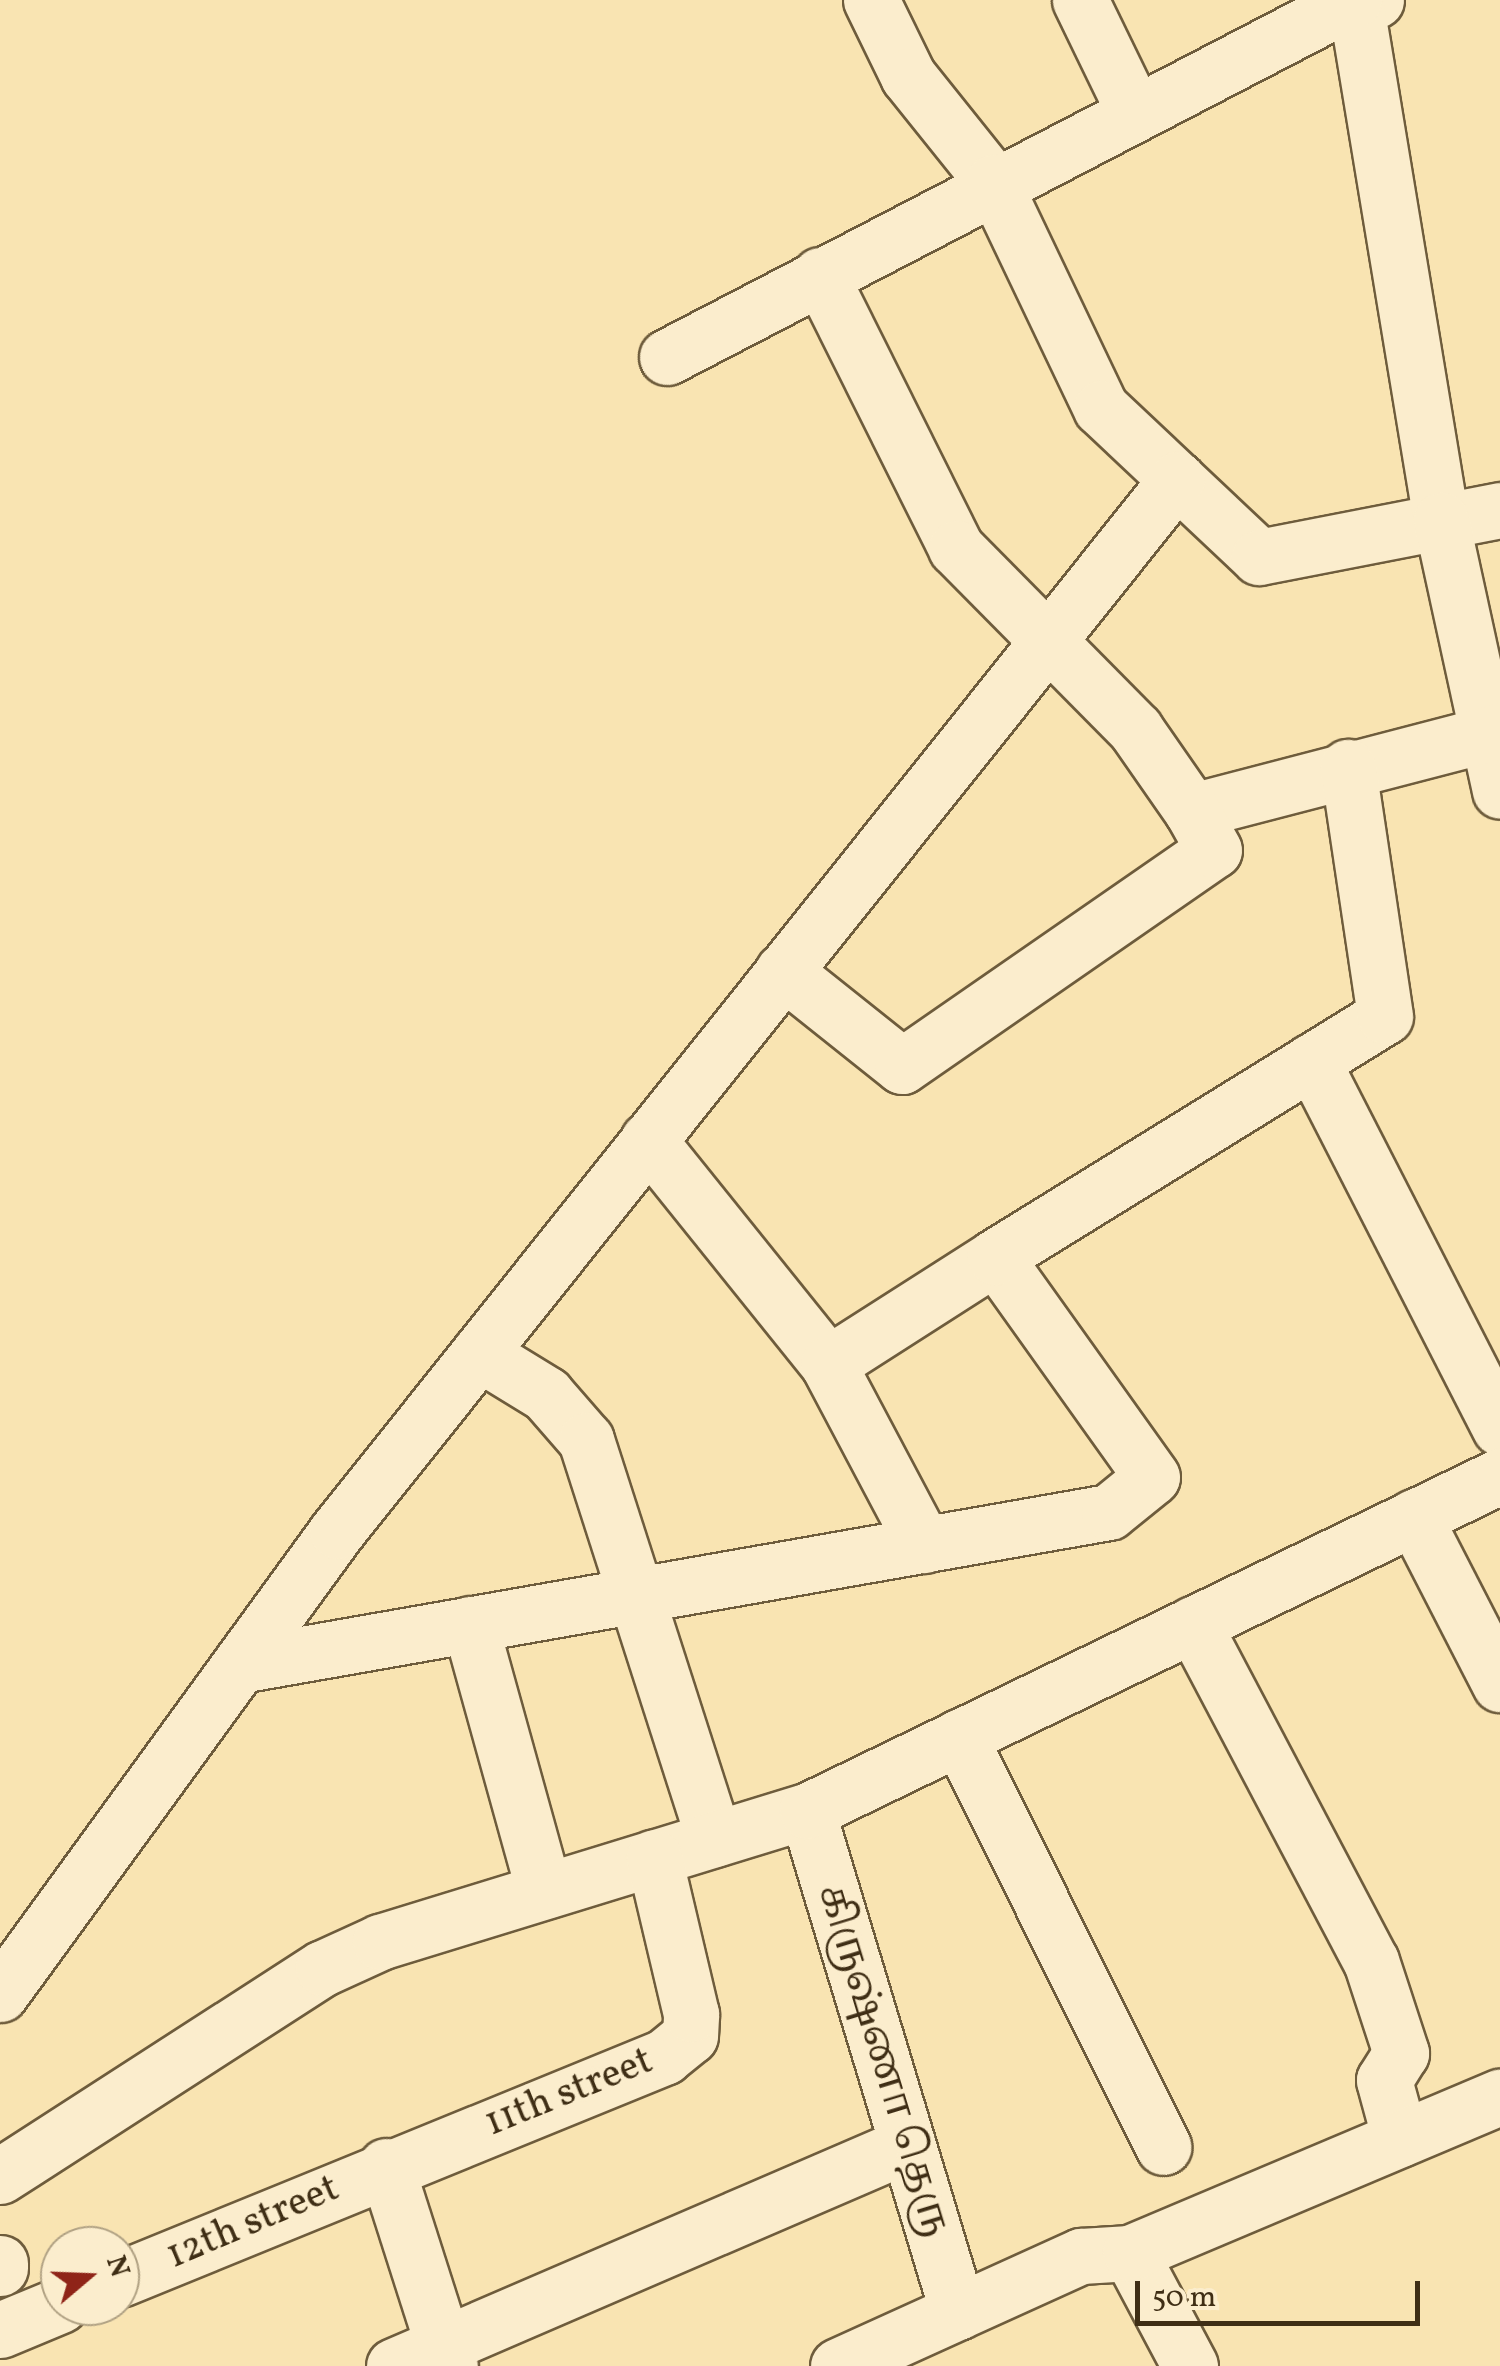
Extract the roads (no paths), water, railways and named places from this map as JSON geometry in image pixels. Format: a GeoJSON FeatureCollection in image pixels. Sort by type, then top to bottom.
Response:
{"type":"FeatureCollection","features":[{"type":"Feature","properties":{"kind":"street"},"geometry":{"type":"LineString","coordinates":[[872,0],[908,76],[993,182],[1101,408],[1259,557],[1500,510]]}},
{"type":"Feature","properties":{"kind":"street"},"geometry":{"type":"LineString","coordinates":[[1080,0],[1134,111]]}},
{"type":"Feature","properties":{"kind":"street"},"geometry":{"type":"LineString","coordinates":[[667,357],[993,182],[1362,2],[1440,520],[1492,732],[1500,790]]}},
{"type":"Feature","properties":{"kind":"street"},"geometry":{"type":"LineString","coordinates":[[783,971],[902,1066],[1214,850],[1192,810],[1135,729],[956,548],[820,275]]}},
{"type":"Feature","properties":{"kind":"street"},"geometry":{"type":"LineString","coordinates":[[0,1994],[240,1665],[479,1353],[1178,479]]}},
{"type":"Feature","properties":{"kind":"street"},"geometry":{"type":"LineString","coordinates":[[1192,810],[1492,732]]}},
{"type":"Feature","properties":{"kind":"street"},"geometry":{"type":"LineString","coordinates":[[828,1364],[1384,1016],[1348,767]]}},
{"type":"Feature","properties":{"kind":"street"},"geometry":{"type":"LineString","coordinates":[[1312,1061],[1500,1428]]}},
{"type":"Feature","properties":{"kind":"street"},"geometry":{"type":"LineString","coordinates":[[648,1140],[828,1364],[924,1544]]}},
{"type":"Feature","properties":{"kind":"street"},"geometry":{"type":"LineString","coordinates":[[240,1665],[1109,1512],[1152,1478],[995,1257]]}},
{"type":"Feature","properties":{"kind":"street"},"geometry":{"type":"LineString","coordinates":[[479,1353],[546,1394],[586,1440],[714,1839]]}},
{"type":"Feature","properties":{"kind":"street"},"geometry":{"type":"LineString","coordinates":[[0,2176],[287,1986],[380,1942],[807,1810],[1500,1476]]}},
{"type":"Feature","properties":{"kind":"street"},"geometry":{"type":"LineString","coordinates":[[1414,1517],[1500,1684]]}},
{"type":"Feature","properties":{"kind":"street"},"geometry":{"type":"LineString","coordinates":[[470,1624],[544,1891]]}},
{"type":"Feature","properties":{"kind":"street"},"geometry":{"type":"LineString","coordinates":[[1193,1624],[1371,1960],[1401,2053],[1384,2080],[1400,2139]]}},
{"type":"Feature","properties":{"kind":"street"},"geometry":{"type":"LineString","coordinates":[[959,1737],[1164,2147]]}},
{"type":"Feature","properties":{"kind":"street","name":"கிருஷ்ணா தெரு"},"geometry":{"type":"LineString","coordinates":[[807,1810],[958,2312]]}},
{"type":"Feature","properties":{"kind":"street","name":"11th street"},"geometry":{"type":"LineString","coordinates":[[386,2166],[664,2058],[690,2036],[654,1857]]}},
{"type":"Feature","properties":{"kind":"street"},"geometry":{"type":"LineString","coordinates":[[838,2366],[1080,2256],[1130,2253],[1500,2096]]}},
{"type":"Feature","properties":{"kind":"street"},"geometry":{"type":"LineString","coordinates":[[394,2366],[447,2357],[907,2145]]}},
{"type":"Feature","properties":{"kind":"street"},"geometry":{"type":"LineString","coordinates":[[386,2166],[447,2357]]}},
{"type":"Feature","properties":{"kind":"street","name":"12th street"},"geometry":{"type":"LineString","coordinates":[[140,2271],[386,2166]]}},
{"type":"Feature","properties":{"kind":"street"},"geometry":{"type":"LineString","coordinates":[[1130,2253],[1190,2366]]}},
{"type":"Feature","properties":{"kind":"street"},"geometry":{"type":"LineString","coordinates":[[0,2330],[40,2313]]}},
{"type":"Feature","properties":{"kind":"street"},"geometry":{"type":"LineString","coordinates":[[0,2358],[2,2366]]}}]}
